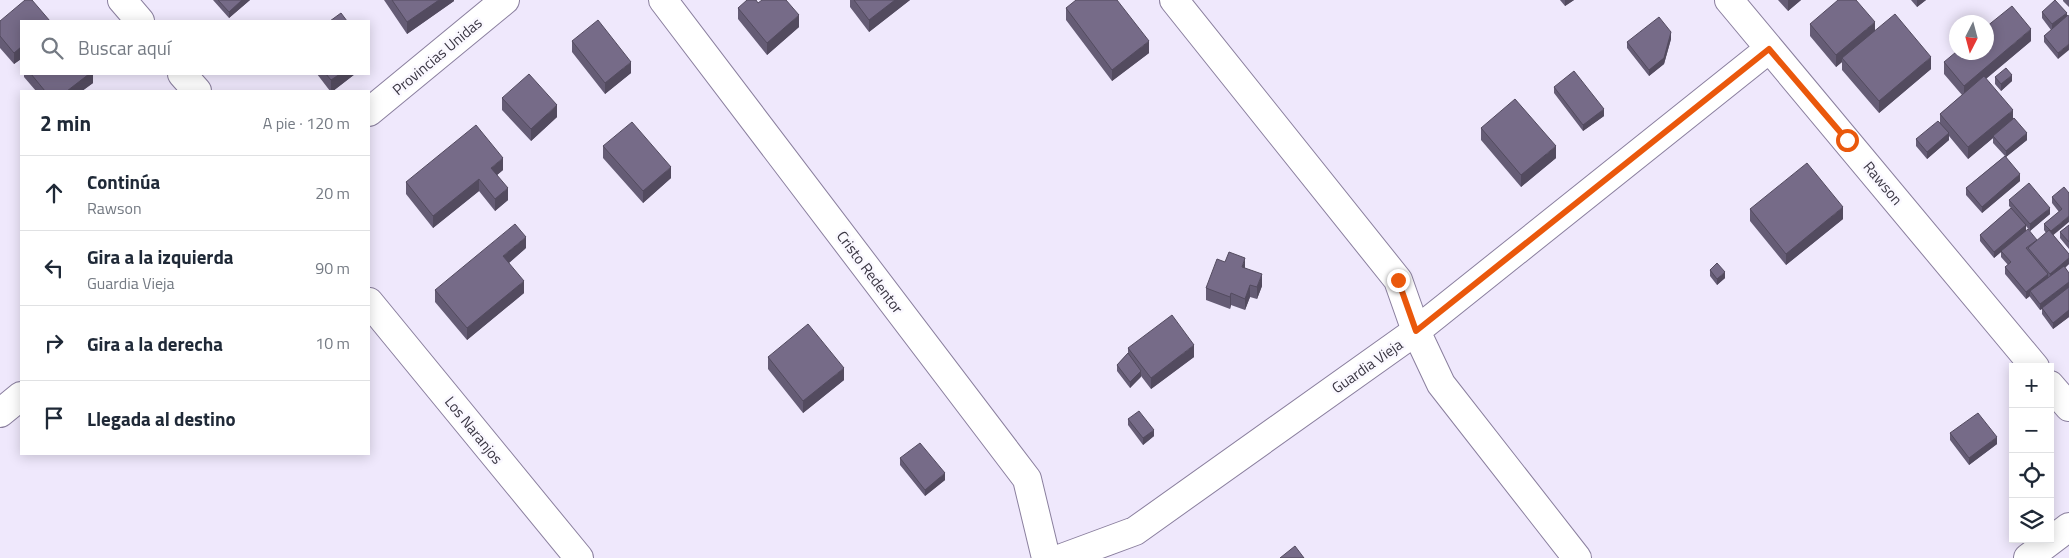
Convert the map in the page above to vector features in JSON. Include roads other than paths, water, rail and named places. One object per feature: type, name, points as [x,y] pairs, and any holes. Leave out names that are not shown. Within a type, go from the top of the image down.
[{"type":"street","points":[[122,0],[139,20]]},
{"type":"street","name":"Provincias Unidas","points":[[370,111],[505,0]]},
{"type":"street","name":"Cristo Redentor","points":[[663,0],[1027,479],[1046,558]]},
{"type":"street","points":[[1174,0],[1398,280],[1416,331],[1441,384],[1577,558]]},
{"type":"street","name":"Rawson","points":[[1729,0],[2033,363]]},
{"type":"street","name":"Guardia Vieja","points":[[1062,558],[1135,531],[1416,331],[1769,49]]},
{"type":"street","points":[[183,75],[196,90]]},
{"type":"street","name":"Los Naranjos","points":[[370,303],[579,558]]},
{"type":"street","points":[[2054,389],[2069,407]]},
{"type":"street","points":[[0,413],[20,397]]},
{"type":"street","points":[[2028,558],[2069,527]]}]
